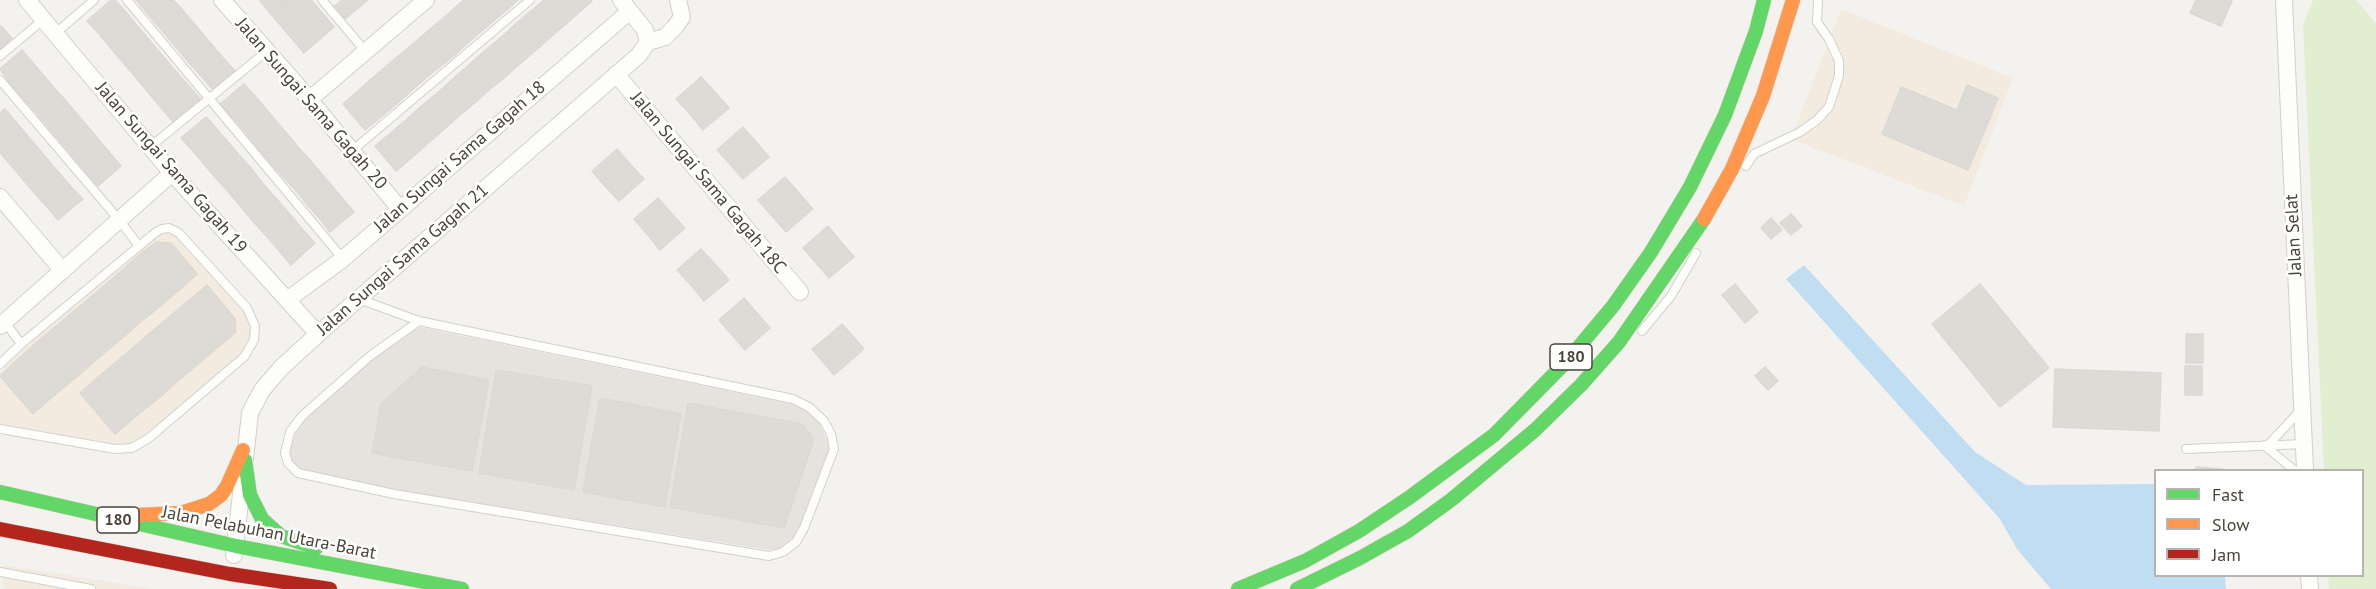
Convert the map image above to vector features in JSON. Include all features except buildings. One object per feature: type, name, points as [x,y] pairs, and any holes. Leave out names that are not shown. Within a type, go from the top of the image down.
[{"type":"main road","name":"180","points":[[1238,589],[1305,561],[1359,531],[1410,497],[1494,435],[1567,361],[1613,306],[1645,261],[1690,187],[1725,115],[1756,31],[1764,0]]},
{"type":"main road","name":"180","points":[[1297,589],[1360,558],[1433,513],[1535,430],[1581,385],[1619,342],[1706,216],[1732,169],[1763,96],[1793,0]]},
{"type":"main road","points":[[104,517],[181,513],[209,504],[221,495],[245,452]]},
{"type":"main road","points":[[245,452],[250,495],[254,507],[262,519],[281,536],[421,581]]},
{"type":"main road","name":"Jalan Pelabuhan Utara-Barat","points":[[0,492],[236,546],[462,589]]},
{"type":"main road","name":"180","points":[[0,529],[230,574],[330,589]]},
{"type":"street","name":"Jalan Sungai Sama Gagah 19","points":[[27,0],[150,147],[318,334]]},
{"type":"street","name":"Jalan Sungai Sama Gagah 20","points":[[222,0],[310,99],[400,208]]},
{"type":"street","points":[[310,99],[425,0]]},
{"type":"street","name":"Jalan Sungai Sama Gagah 21","points":[[230,574],[236,546],[250,413],[262,390],[281,368],[318,334],[639,55],[648,42],[665,37],[682,16],[678,0]]},
{"type":"street","name":"Jalan Selat","points":[[2286,2],[2305,469]]},
{"type":"street","points":[[626,6],[645,30],[648,42]]},
{"type":"street","name":"Jalan Sungai Sama Gagah 18","points":[[287,300],[343,259],[626,6]]},
{"type":"street","name":"Jalan Sungai Sama Gagah 18C","points":[[616,74],[800,292]]},
{"type":"street","points":[[2,324],[120,221],[172,172]]},
{"type":"street","points":[[0,196],[63,271]]},
{"type":"lane","points":[[56,33],[94,0]]},
{"type":"lane","points":[[127,0],[343,259]]},
{"type":"lane","points":[[322,0],[366,52]]},
{"type":"lane","points":[[353,150],[530,0]]},
{"type":"lane","points":[[1710,227],[1754,154],[1800,132],[1817,120],[1829,106],[1839,76],[1839,61],[1829,39],[1817,22],[1818,0]]},
{"type":"lane","points":[[0,56],[44,19]]},
{"type":"lane","points":[[150,147],[267,51]]},
{"type":"lane","points":[[0,80],[139,246]]},
{"type":"lane","points":[[0,364],[139,246],[159,230],[169,228],[179,233],[252,317],[255,326],[254,340],[244,357],[149,438],[132,448],[115,449],[0,429]]},
{"type":"lane","points":[[1635,339],[1671,296],[1699,247]]},
{"type":"lane","points":[[358,299],[419,321],[793,399],[809,407],[824,421],[831,434],[834,449],[804,528],[796,542],[783,552],[769,556],[394,494],[298,473],[288,463],[285,453],[290,432],[302,416],[370,356],[419,321]]},
{"type":"lane","points":[[2,324],[21,344]]},
{"type":"lane","points":[[2266,445],[2302,408]]},
{"type":"lane","points":[[2186,449],[2304,444]]},
{"type":"lane","points":[[2266,445],[2292,469]]},
{"type":"lane","points":[[1433,513],[1497,474],[1515,460]]},
{"type":"lane","points":[[0,572],[91,589]]},
{"type":"shaded area","points":[[1841,9],[2013,78],[1964,206],[1791,139]]},
{"type":"shaded area","points":[[168,232],[175,235],[246,314],[252,330],[247,346],[241,355],[144,438],[135,442],[124,445],[0,424],[0,371],[25,346],[161,234]]},
{"type":"shaded area","points":[[419,327],[791,404],[807,410],[820,424],[831,449],[800,526],[793,537],[780,548],[769,550],[396,490],[300,471],[292,461],[289,452],[304,419],[377,355]]},
{"type":"shaded area","points":[[4,565],[153,589],[5,589],[2,584]]},
{"type":"green space","points":[[2313,0],[2356,0],[2376,23],[2376,589],[2329,589],[2328,577],[2364,577],[2364,469],[2324,469],[2303,26]]},
{"type":"water","points":[[1804,265],[1975,452],[2026,485],[2154,484],[2154,577],[2225,577],[2226,589],[2051,589],[2017,549],[2000,519],[1786,279]]},
{"type":"traffic: fast","points":[[1238,589],[1305,561],[1359,531],[1410,497],[1494,435],[1567,361],[1613,306],[1651,252],[1690,187],[1725,115],[1756,31],[1764,0]]},
{"type":"traffic: fast","points":[[1297,589],[1408,531],[1451,500],[1535,430],[1581,385],[1619,342],[1704,219]]},
{"type":"traffic: fast","points":[[245,460],[250,495],[262,519],[281,536],[316,548]]},
{"type":"traffic: fast","points":[[0,492],[236,546],[462,589]]},
{"type":"traffic: slow","points":[[1704,219],[1732,169],[1763,96],[1793,0]]},
{"type":"traffic: slow","points":[[138,515],[181,513],[209,504],[221,495],[227,486],[243,450]]},
{"type":"traffic: jam","points":[[0,529],[230,574],[330,589]]}]
